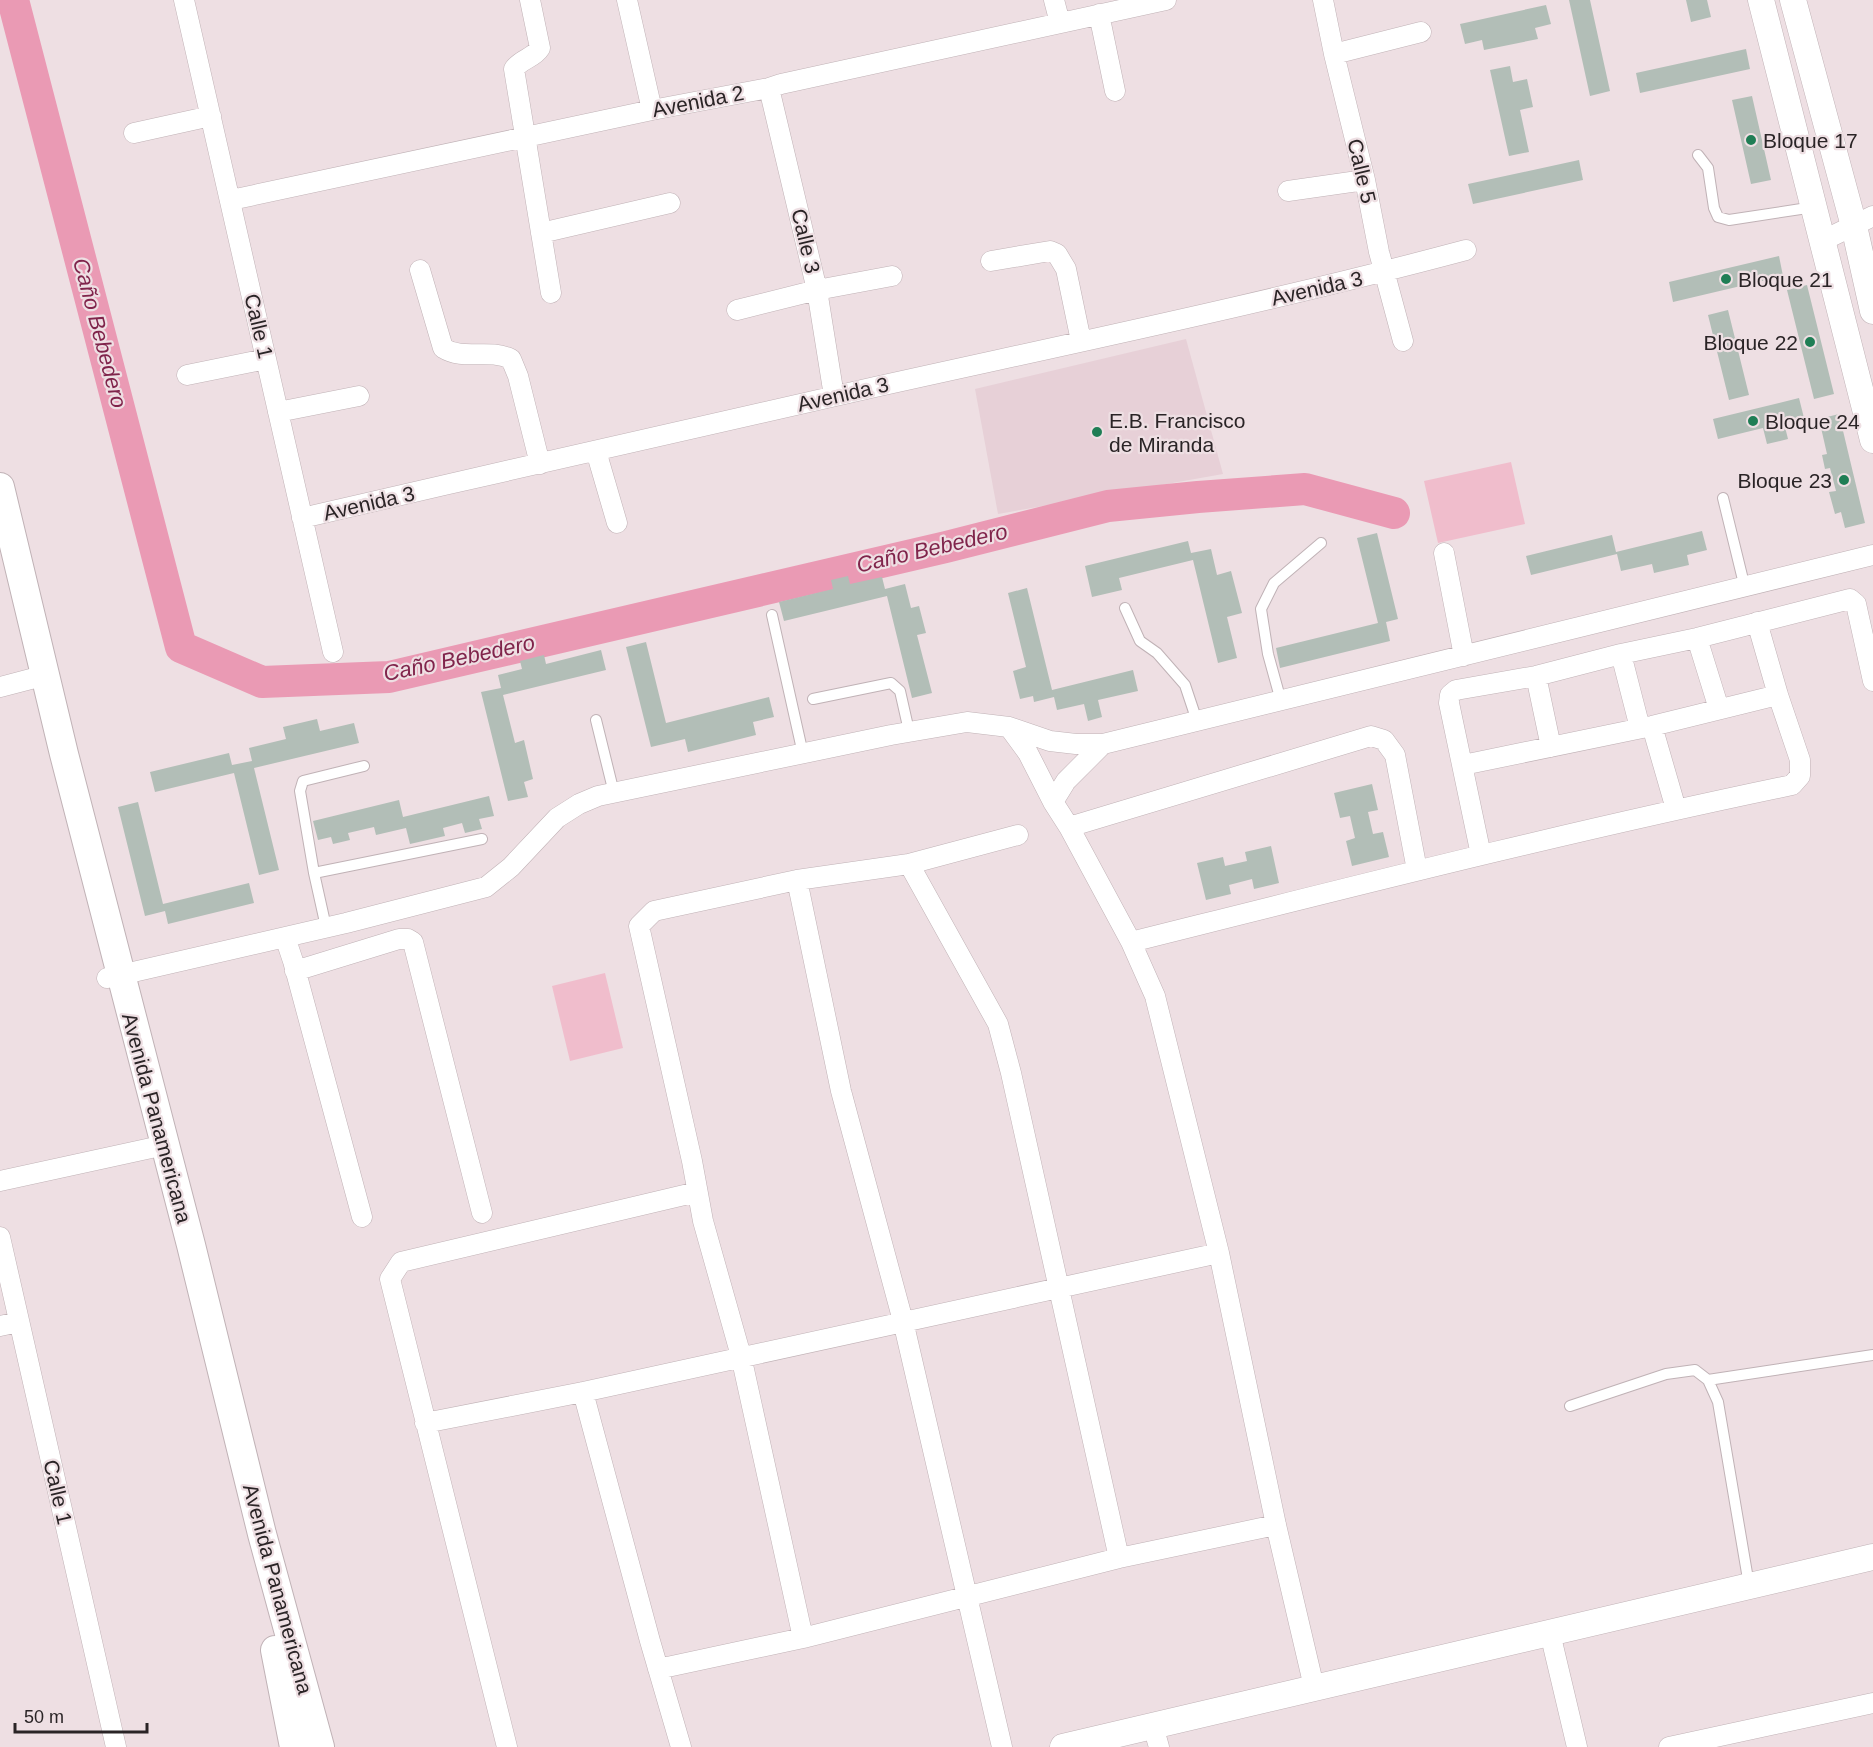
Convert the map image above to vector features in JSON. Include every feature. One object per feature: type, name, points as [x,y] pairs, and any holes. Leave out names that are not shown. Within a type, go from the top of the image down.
[{"type":"main road","name":"Avenida Panamericana","points":[[0,487],[39,677],[156,1147],[278,1661],[294,1747]]},
{"type":"main road","name":"Avenida Panamericana","points":[[0,551],[39,677]]},
{"type":"main road","name":"Avenida Panamericana","points":[[156,1147],[320,1747]]},
{"type":"street","name":"Calle 1","points":[[184,0],[333,652]]},
{"type":"street","points":[[530,0],[540,48],[538,52],[514,69],[551,293]]},
{"type":"street","points":[[627,0],[652,110]]},
{"type":"street","points":[[1054,0],[1060,23]]},
{"type":"street","name":"Avenida 2","points":[[231,200],[525,136],[769,88],[1166,0]]},
{"type":"street","name":"Calle 5","points":[[1323,0],[1365,180],[1379,252],[1403,341]]},
{"type":"street","points":[[1761,0],[1824,240],[1873,440]]},
{"type":"street","points":[[1793,0],[1863,221],[1873,311]]},
{"type":"street","points":[[1099,14],[1115,91]]},
{"type":"street","points":[[1334,54],[1421,32]]},
{"type":"street","name":"Calle 3","points":[[769,88],[818,290],[834,396]]},
{"type":"street","points":[[134,133],[211,116]]},
{"type":"street","points":[[1288,191],[1365,180]]},
{"type":"street","points":[[541,233],[669,203]]},
{"type":"street","points":[[1824,240],[1863,221]]},
{"type":"street","name":"Avenida 3","points":[[302,518],[1385,272],[1466,250]]},
{"type":"street","points":[[991,261],[1050,251],[1057,254],[1066,269],[1081,341]]},
{"type":"street","points":[[420,270],[443,348],[452,354],[500,354],[511,359],[518,376],[540,464]]},
{"type":"street","points":[[737,310],[818,290],[892,276]]},
{"type":"street","points":[[187,375],[266,359]]},
{"type":"street","points":[[278,412],[359,396]]},
{"type":"street","points":[[596,451],[617,523]]},
{"type":"street","points":[[1444,553],[1464,656]]},
{"type":"street","points":[[113,976],[285,937],[486,887],[511,867],[557,818],[579,804],[598,796],[909,731],[967,722],[1008,727],[1050,741],[1103,744],[1873,555]]},
{"type":"street","points":[[1481,855],[1449,703],[1450,695],[1456,690],[1536,676],[1850,599],[1856,604],[1873,681]]},
{"type":"street","points":[[1131,942],[1417,870],[1676,809],[1792,785],[1800,776],[1800,760],[1757,622]]},
{"type":"street","points":[[1697,638],[1719,710]]},
{"type":"street","points":[[1621,654],[1676,809]]},
{"type":"street","points":[[1536,676],[1551,747]]},
{"type":"street","points":[[0,687],[39,677]]},
{"type":"street","points":[[1463,765],[1646,727],[1778,695]]},
{"type":"street","points":[[1008,727],[1028,753],[1053,802],[1069,827],[1131,942],[1155,996],[1219,1253],[1276,1525],[1314,1687]]},
{"type":"street","points":[[1069,827],[1371,736],[1384,740],[1395,755],[1417,870]]},
{"type":"street","points":[[1053,802],[1066,781],[1103,744]]},
{"type":"street","points":[[802,1638],[741,1356],[703,1221],[690,1150],[639,926],[654,911],[797,880],[909,864],[1018,835]]},
{"type":"street","points":[[909,864],[998,1024],[1011,1073],[1119,1558]]},
{"type":"street","points":[[797,880],[841,1091],[903,1320],[1002,1747]]},
{"type":"street","points":[[285,937],[362,1217]]},
{"type":"street","points":[[295,971],[399,939],[408,939],[413,942],[482,1213]]},
{"type":"street","points":[[0,1181],[156,1147]]},
{"type":"street","points":[[507,1747],[390,1279],[401,1262],[697,1192]]},
{"type":"street","name":"Calle 1","points":[[0,1237],[117,1747]]},
{"type":"street","points":[[425,1423],[583,1392],[903,1320],[1219,1253]]},
{"type":"street","points":[[0,1326],[20,1322]]},
{"type":"street","points":[[583,1392],[681,1747]]},
{"type":"street","points":[[658,1669],[802,1638],[1119,1558],[1276,1525]]},
{"type":"street","points":[[1063,1747],[1156,1737],[1314,1687],[1873,1557]]},
{"type":"street","points":[[1550,1633],[1577,1747]]},
{"type":"street","points":[[1669,1747],[1873,1703]]},
{"type":"lane","points":[[1698,155],[1708,168],[1714,208],[1719,217],[1729,220],[1814,207]]},
{"type":"lane","points":[[1723,498],[1745,588]]},
{"type":"lane","points":[[1281,701],[1261,609],[1274,583],[1321,543]]},
{"type":"lane","points":[[1125,608],[1140,641],[1157,653],[1185,685],[1197,721]]},
{"type":"lane","points":[[772,615],[803,754]]},
{"type":"lane","points":[[813,699],[891,683],[900,691],[909,731]]},
{"type":"lane","points":[[596,720],[614,793]]},
{"type":"lane","points":[[326,927],[300,791],[303,781],[364,766]]},
{"type":"lane","points":[[314,873],[482,839]]},
{"type":"lane","points":[[1708,1380],[1873,1355]]},
{"type":"lane","points":[[1570,1406],[1666,1374],[1695,1370],[1708,1380],[1718,1402],[1749,1586]]},
{"type":"shaded area","name":"E.B. Francisco de Miranda","points":[[1186,339],[1223,474],[998,514],[975,389]]},
{"type":"shaded area","points":[[1511,462],[1525,524],[1438,543],[1424,481]]},
{"type":"shaded area","points":[[605,973],[623,1048],[570,1061],[552,986]]},
{"type":"building","points":[[1569,0],[1590,0],[1610,91],[1590,96]]},
{"type":"building","points":[[1686,0],[1707,0],[1711,17],[1691,22]]},
{"type":"building","points":[[1546,5],[1551,24],[1535,28],[1538,39],[1484,50],[1482,40],[1465,44],[1460,24]]},
{"type":"building","points":[[1746,49],[1750,69],[1640,93],[1636,73]]},
{"type":"building","points":[[1510,66],[1513,82],[1527,79],[1533,107],[1520,110],[1529,152],[1509,156],[1490,70]]},
{"type":"building","name":"Bloque 17","points":[[1752,96],[1771,180],[1751,184],[1732,100]]},
{"type":"building","points":[[1579,160],[1583,180],[1473,204],[1468,184]]},
{"type":"building","name":"Bloque 21","points":[[1779,256],[1783,276],[1673,302],[1669,282]]},
{"type":"building","name":"Bloque 22","points":[[1807,285],[1834,394],[1814,399],[1787,290]]},
{"type":"building","points":[[1728,310],[1749,395],[1729,400],[1708,315]]},
{"type":"building","name":"Bloque 24","points":[[1799,398],[1804,418],[1784,423],[1788,439],[1767,444],[1763,428],[1718,439],[1713,419]]},
{"type":"building","name":"Bloque 23","points":[[1839,414],[1865,523],[1845,528],[1841,512],[1835,514],[1829,492],[1836,491],[1830,468],[1825,469],[1822,455],[1827,454],[1819,419]]},
{"type":"building","points":[[1702,531],[1707,550],[1687,555],[1689,565],[1654,573],[1652,564],[1621,571],[1617,554],[1531,575],[1526,556],[1612,535],[1616,552]]},
{"type":"building","points":[[1377,533],[1398,619],[1386,622],[1390,641],[1280,668],[1276,648],[1378,623],[1357,538]]},
{"type":"building","points":[[1188,541],[1191,553],[1211,549],[1217,575],[1231,571],[1242,613],[1227,617],[1237,658],[1218,663],[1193,560],[1119,578],[1122,590],[1092,597],[1085,566]]},
{"type":"building","points":[[848,576],[850,584],[882,577],[885,589],[905,584],[911,608],[919,606],[926,633],[917,635],[932,693],[912,698],[887,596],[784,621],[779,602],[833,589],[831,580]]},
{"type":"building","points":[[1027,588],[1052,690],[1133,670],[1138,691],[1098,700],[1102,717],[1088,721],[1084,704],[1057,710],[1054,697],[1034,702],[1033,696],[1020,699],[1013,671],[1026,667],[1008,593]]},
{"type":"building","points":[[646,642],[666,723],[769,697],[774,717],[753,722],[756,735],[688,752],[685,739],[651,747],[626,647]]},
{"type":"building","points":[[601,650],[606,670],[503,695],[515,743],[524,740],[533,779],[524,782],[528,797],[508,801],[481,692],[501,688],[498,675],[522,669],[520,661],[544,655],[546,664]]},
{"type":"building","points":[[317,719],[320,731],[354,723],[359,743],[254,768],[279,870],[259,875],[234,773],[155,792],[150,772],[229,753],[232,765],[252,761],[249,748],[286,739],[283,727]]},
{"type":"building","points":[[1372,784],[1378,810],[1368,812],[1373,834],[1383,832],[1389,857],[1352,866],[1346,841],[1355,838],[1350,816],[1340,818],[1334,793]]},
{"type":"building","points":[[489,796],[494,816],[479,819],[482,829],[465,833],[462,823],[443,828],[445,836],[410,844],[406,828],[376,835],[374,827],[348,833],[350,840],[333,844],[331,837],[318,840],[313,821],[399,800],[403,817]]},
{"type":"building","points":[[138,802],[163,904],[249,883],[254,903],[168,924],[165,911],[145,916],[118,807]]},
{"type":"building","points":[[1271,846],[1279,883],[1254,889],[1252,879],[1229,885],[1231,894],[1206,900],[1197,863],[1223,857],[1225,866],[1247,861],[1245,852]]},
{"type":"waterway","name":"Caño Bebedero","points":[[13,0],[181,647],[262,682],[389,677],[946,547],[1108,506],[1305,489],[1394,513]]},
{"type":"place","name":"Bloque 17","points":[[1751,140]]},
{"type":"place","name":"Bloque 21","points":[[1726,279]]},
{"type":"place","name":"Bloque 22","points":[[1810,342]]},
{"type":"place","name":"Bloque 24","points":[[1753,421]]},
{"type":"place","name":"E.B. Francisco de Miranda","points":[[1097,432]]},
{"type":"place","name":"Bloque 23","points":[[1844,480]]}]
